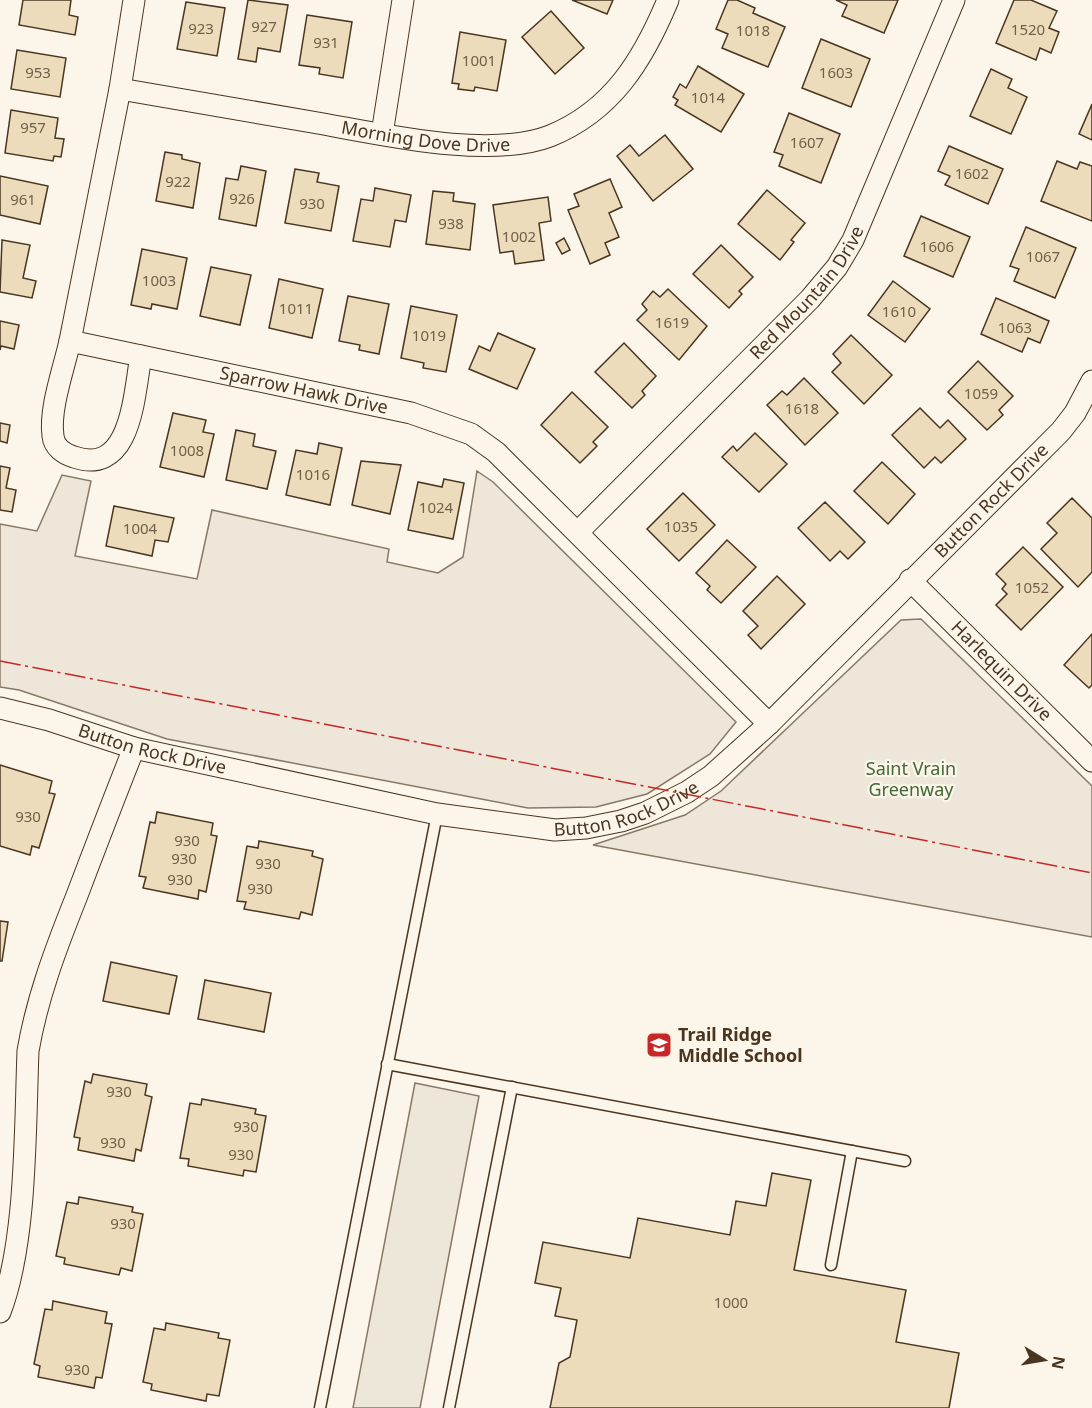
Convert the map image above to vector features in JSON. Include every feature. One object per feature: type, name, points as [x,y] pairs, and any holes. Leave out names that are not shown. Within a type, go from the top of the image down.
[{"type":"street","points":[[134,0],[120,89],[53,417],[53,438],[61,451],[77,458],[99,459],[116,449],[128,424],[141,357]]},
{"type":"street","points":[[382,134],[403,0]]},
{"type":"street","name":"Morning Dove Drive","points":[[120,89],[382,134],[484,145],[523,143],[560,131],[587,116],[615,93],[644,53],[668,0]]},
{"type":"street","name":"Red Mountain Drive","points":[[578,532],[810,299],[837,267],[853,240],[954,0]]},
{"type":"street","name":"Sparrow Hawk Drive","points":[[70,341],[411,413],[471,434],[496,452],[769,723]]},
{"type":"street","name":"Button Rock Drive","points":[[0,708],[49,720],[134,748],[437,814],[555,830],[586,828],[621,821],[645,813],[687,792],[711,776],[769,723],[1061,431],[1075,413],[1092,381]]},
{"type":"street","name":"Harlequin Drive","points":[[910,580],[1092,761]]},
{"type":"street","points":[[0,1312],[12,1267],[16,1234],[28,1051],[34,1018],[65,927],[134,748]]},
{"type":"lane","points":[[320,1408],[437,814]]},
{"type":"lane","points":[[387,1064],[905,1161]]},
{"type":"lane","points":[[448,1408],[512,1088]]},
{"type":"lane","points":[[831,1265],[852,1151]]},
{"type":"green space","points":[[477,471],[493,482],[736,722],[710,754],[647,794],[596,807],[528,808],[167,739],[19,690],[0,687],[0,524],[37,531],[62,475],[91,481],[75,556],[197,579],[212,510],[389,549],[387,562],[438,573],[463,557]]},
{"type":"green space","name":"Saint Vrain Greenway","points":[[921,619],[1092,786],[1092,937],[593,845],[685,815],[721,791],[901,620]]},
{"type":"shaded area","points":[[415,1083],[479,1096],[420,1408],[353,1408]]},
{"type":"building","points":[[23,0],[71,0],[69,15],[78,17],[75,35],[19,25]]},
{"type":"building","points":[[248,0],[288,5],[280,52],[258,48],[256,62],[238,59]]},
{"type":"building","points":[[572,0],[613,0],[607,14]]},
{"type":"building","points":[[728,0],[737,0],[755,8],[753,13],[785,27],[768,67],[722,48],[728,34],[716,29]]},
{"type":"building","points":[[836,0],[898,0],[884,33],[842,16],[847,5]]},
{"type":"building","points":[[1014,0],[1031,0],[1057,11],[1049,28],[1059,32],[1051,53],[1040,48],[1036,60],[996,43]]},
{"type":"building","points":[[186,2],[225,8],[217,56],[177,49]]},
{"type":"building","points":[[551,11],[584,48],[555,74],[522,37]]},
{"type":"building","points":[[307,15],[352,22],[343,78],[319,74],[320,68],[299,65]]},
{"type":"building","points":[[460,32],[506,40],[497,91],[475,87],[474,91],[458,89],[459,84],[452,83]]},
{"type":"building","points":[[821,39],[870,59],[851,107],[802,88]]},
{"type":"building","points":[[17,50],[66,58],[60,97],[11,89]]},
{"type":"building","points":[[698,66],[744,94],[721,132],[675,105],[678,100],[673,97],[680,84],[686,88]]},
{"type":"building","points":[[991,69],[1012,79],[1008,88],[1027,97],[1011,134],[970,116]]},
{"type":"building","points":[[1092,104],[1092,140],[1079,134]]},
{"type":"building","points":[[11,110],[58,118],[55,138],[64,139],[61,157],[54,156],[53,161],[5,153]]},
{"type":"building","points":[[789,113],[840,134],[821,183],[779,166],[783,155],[774,152]]},
{"type":"building","points":[[665,135],[693,169],[653,201],[617,156],[630,145],[639,156]]},
{"type":"building","points":[[949,146],[1003,169],[988,204],[945,185],[950,176],[938,171]]},
{"type":"building","points":[[165,152],[182,155],[182,159],[200,163],[193,208],[156,201]]},
{"type":"building","points":[[1057,161],[1077,169],[1080,162],[1092,166],[1092,221],[1041,201]]},
{"type":"building","points":[[241,166],[266,171],[256,226],[219,219],[226,178],[238,180]]},
{"type":"building","points":[[295,169],[319,173],[317,182],[339,186],[331,231],[285,223]]},
{"type":"building","points":[[0,176],[48,186],[40,224],[0,215]]},
{"type":"building","points":[[610,179],[622,207],[609,213],[619,237],[605,243],[610,255],[590,264],[568,210],[579,206],[574,194]]},
{"type":"building","points":[[375,188],[411,195],[406,222],[395,220],[390,247],[353,241],[361,199],[373,201]]},
{"type":"building","points":[[767,190],[805,223],[791,240],[794,242],[780,260],[738,224]]},
{"type":"building","points":[[433,191],[454,193],[453,201],[475,204],[470,250],[426,244]]},
{"type":"building","points":[[548,197],[551,221],[539,223],[544,260],[515,264],[513,251],[500,253],[493,205]]},
{"type":"building","points":[[921,216],[970,237],[953,277],[904,256]]},
{"type":"building","points":[[1026,227],[1076,248],[1055,298],[1014,281],[1019,269],[1010,266]]},
{"type":"building","points":[[564,238],[570,250],[562,254],[556,243]]},
{"type":"building","points":[[2,240],[30,245],[23,278],[36,281],[32,298],[0,292]]},
{"type":"building","points":[[721,245],[753,277],[739,291],[742,294],[729,308],[693,274]]},
{"type":"building","points":[[142,249],[187,258],[177,309],[152,304],[151,309],[131,305]]},
{"type":"building","points":[[211,267],[251,275],[240,325],[200,316]]},
{"type":"building","points":[[279,279],[323,289],[312,338],[269,328]]},
{"type":"building","points":[[893,281],[930,309],[905,342],[868,315]]},
{"type":"building","points":[[668,289],[707,326],[679,360],[637,320],[647,310],[642,304],[653,291],[660,297]]},
{"type":"building","points":[[348,296],[389,304],[379,354],[359,350],[360,345],[339,341]]},
{"type":"building","points":[[996,298],[1049,321],[1040,343],[1028,338],[1022,352],[981,334]]},
{"type":"building","points":[[411,306],[457,315],[446,372],[423,368],[424,363],[401,358]]},
{"type":"building","points":[[0,321],[19,325],[14,349],[1,346],[0,350]]},
{"type":"building","points":[[498,333],[535,349],[517,389],[469,369],[479,346],[490,351]]},
{"type":"building","points":[[851,335],[892,375],[864,404],[832,372],[841,363],[833,354]]},
{"type":"building","points":[[624,343],[656,376],[642,391],[645,395],[632,408],[595,372]]},
{"type":"building","points":[[978,361],[1013,396],[999,410],[1003,415],[987,430],[948,392]]},
{"type":"building","points":[[804,378],[838,413],[805,445],[767,405],[782,391],[787,395]]},
{"type":"building","points":[[572,392],[608,427],[593,442],[597,446],[580,463],[541,425]]},
{"type":"building","points":[[920,408],[940,428],[948,420],[966,439],[941,463],[935,457],[924,468],[892,435]]},
{"type":"building","points":[[173,413],[206,420],[203,432],[214,434],[204,477],[160,467]]},
{"type":"building","points":[[0,423],[10,425],[7,443],[0,441]]},
{"type":"building","points":[[236,430],[255,434],[253,446],[276,451],[267,489],[226,480]]},
{"type":"building","points":[[755,433],[787,464],[759,492],[722,457],[733,446],[737,451]]},
{"type":"building","points":[[319,443],[342,448],[330,505],[286,495],[296,450],[317,454]]},
{"type":"building","points":[[361,461],[401,465],[390,514],[352,505]]},
{"type":"building","points":[[882,462],[915,494],[888,524],[854,491]]},
{"type":"building","points":[[0,466],[10,468],[6,488],[16,490],[12,512],[0,510]]},
{"type":"building","points":[[444,479],[464,483],[453,539],[408,530],[418,482],[442,487]]},
{"type":"building","points":[[683,493],[715,525],[679,561],[647,529]]},
{"type":"building","points":[[1072,498],[1092,518],[1092,572],[1078,587],[1041,549],[1057,533],[1047,523]]},
{"type":"building","points":[[825,502],[865,542],[848,559],[840,551],[830,561],[798,528]]},
{"type":"building","points":[[114,506],[174,518],[168,542],[155,540],[152,556],[106,546]]},
{"type":"building","points":[[727,540],[756,567],[721,603],[707,590],[710,586],[696,573]]},
{"type":"building","points":[[1023,547],[1063,587],[1021,630],[996,605],[1007,594],[1002,589],[1006,584],[996,574]]},
{"type":"building","points":[[777,576],[805,604],[761,649],[748,635],[758,626],[743,611]]},
{"type":"building","points":[[1092,634],[1092,685],[1089,688],[1064,665]]},
{"type":"building","points":[[0,765],[52,781],[49,793],[55,794],[39,848],[32,846],[30,855],[0,846]]},
{"type":"building","points":[[157,812],[213,823],[211,835],[217,836],[206,892],[199,890],[198,899],[143,888],[146,877],[139,876],[150,822],[155,823]]},
{"type":"building","points":[[259,841],[313,851],[312,856],[323,859],[312,915],[301,912],[299,919],[244,909],[246,902],[237,901],[247,846],[258,848]]},
{"type":"building","points":[[0,921],[8,922],[2,961],[0,961]]},
{"type":"building","points":[[111,962],[177,976],[169,1014],[103,1001]]},
{"type":"building","points":[[205,980],[271,993],[264,1032],[198,1019]]},
{"type":"building","points":[[93,1074],[147,1084],[145,1095],[152,1097],[141,1151],[136,1149],[134,1161],[78,1150],[80,1138],[74,1137],[85,1081],[91,1083]]},
{"type":"building","points":[[202,1099],[256,1109],[255,1114],[266,1116],[256,1172],[244,1170],[243,1176],[188,1166],[189,1159],[180,1158],[190,1103],[201,1105]]},
{"type":"building","points":[[772,1173],[811,1180],[794,1270],[906,1290],[896,1342],[959,1353],[949,1408],[550,1408],[559,1363],[570,1357],[577,1320],[555,1316],[561,1288],[535,1283],[543,1242],[630,1258],[638,1218],[730,1235],[736,1201],[766,1206]]},
{"type":"building","points":[[79,1197],[133,1207],[132,1212],[143,1214],[132,1271],[121,1268],[119,1275],[64,1264],[65,1258],[56,1256],[67,1202],[78,1204]]},
{"type":"building","points":[[53,1301],[107,1312],[105,1323],[112,1324],[102,1378],[96,1377],[94,1388],[38,1377],[40,1366],[34,1364],[45,1309],[52,1310]]},
{"type":"building","points":[[166,1323],[219,1333],[218,1338],[230,1340],[219,1396],[207,1394],[206,1401],[151,1390],[152,1384],[143,1382],[154,1328],[165,1330]]},
{"type":"power","points":[[0,661],[1092,873]]},
{"type":"place","name":"Trail Ridge Middle School","points":[[659,1045]]}]
